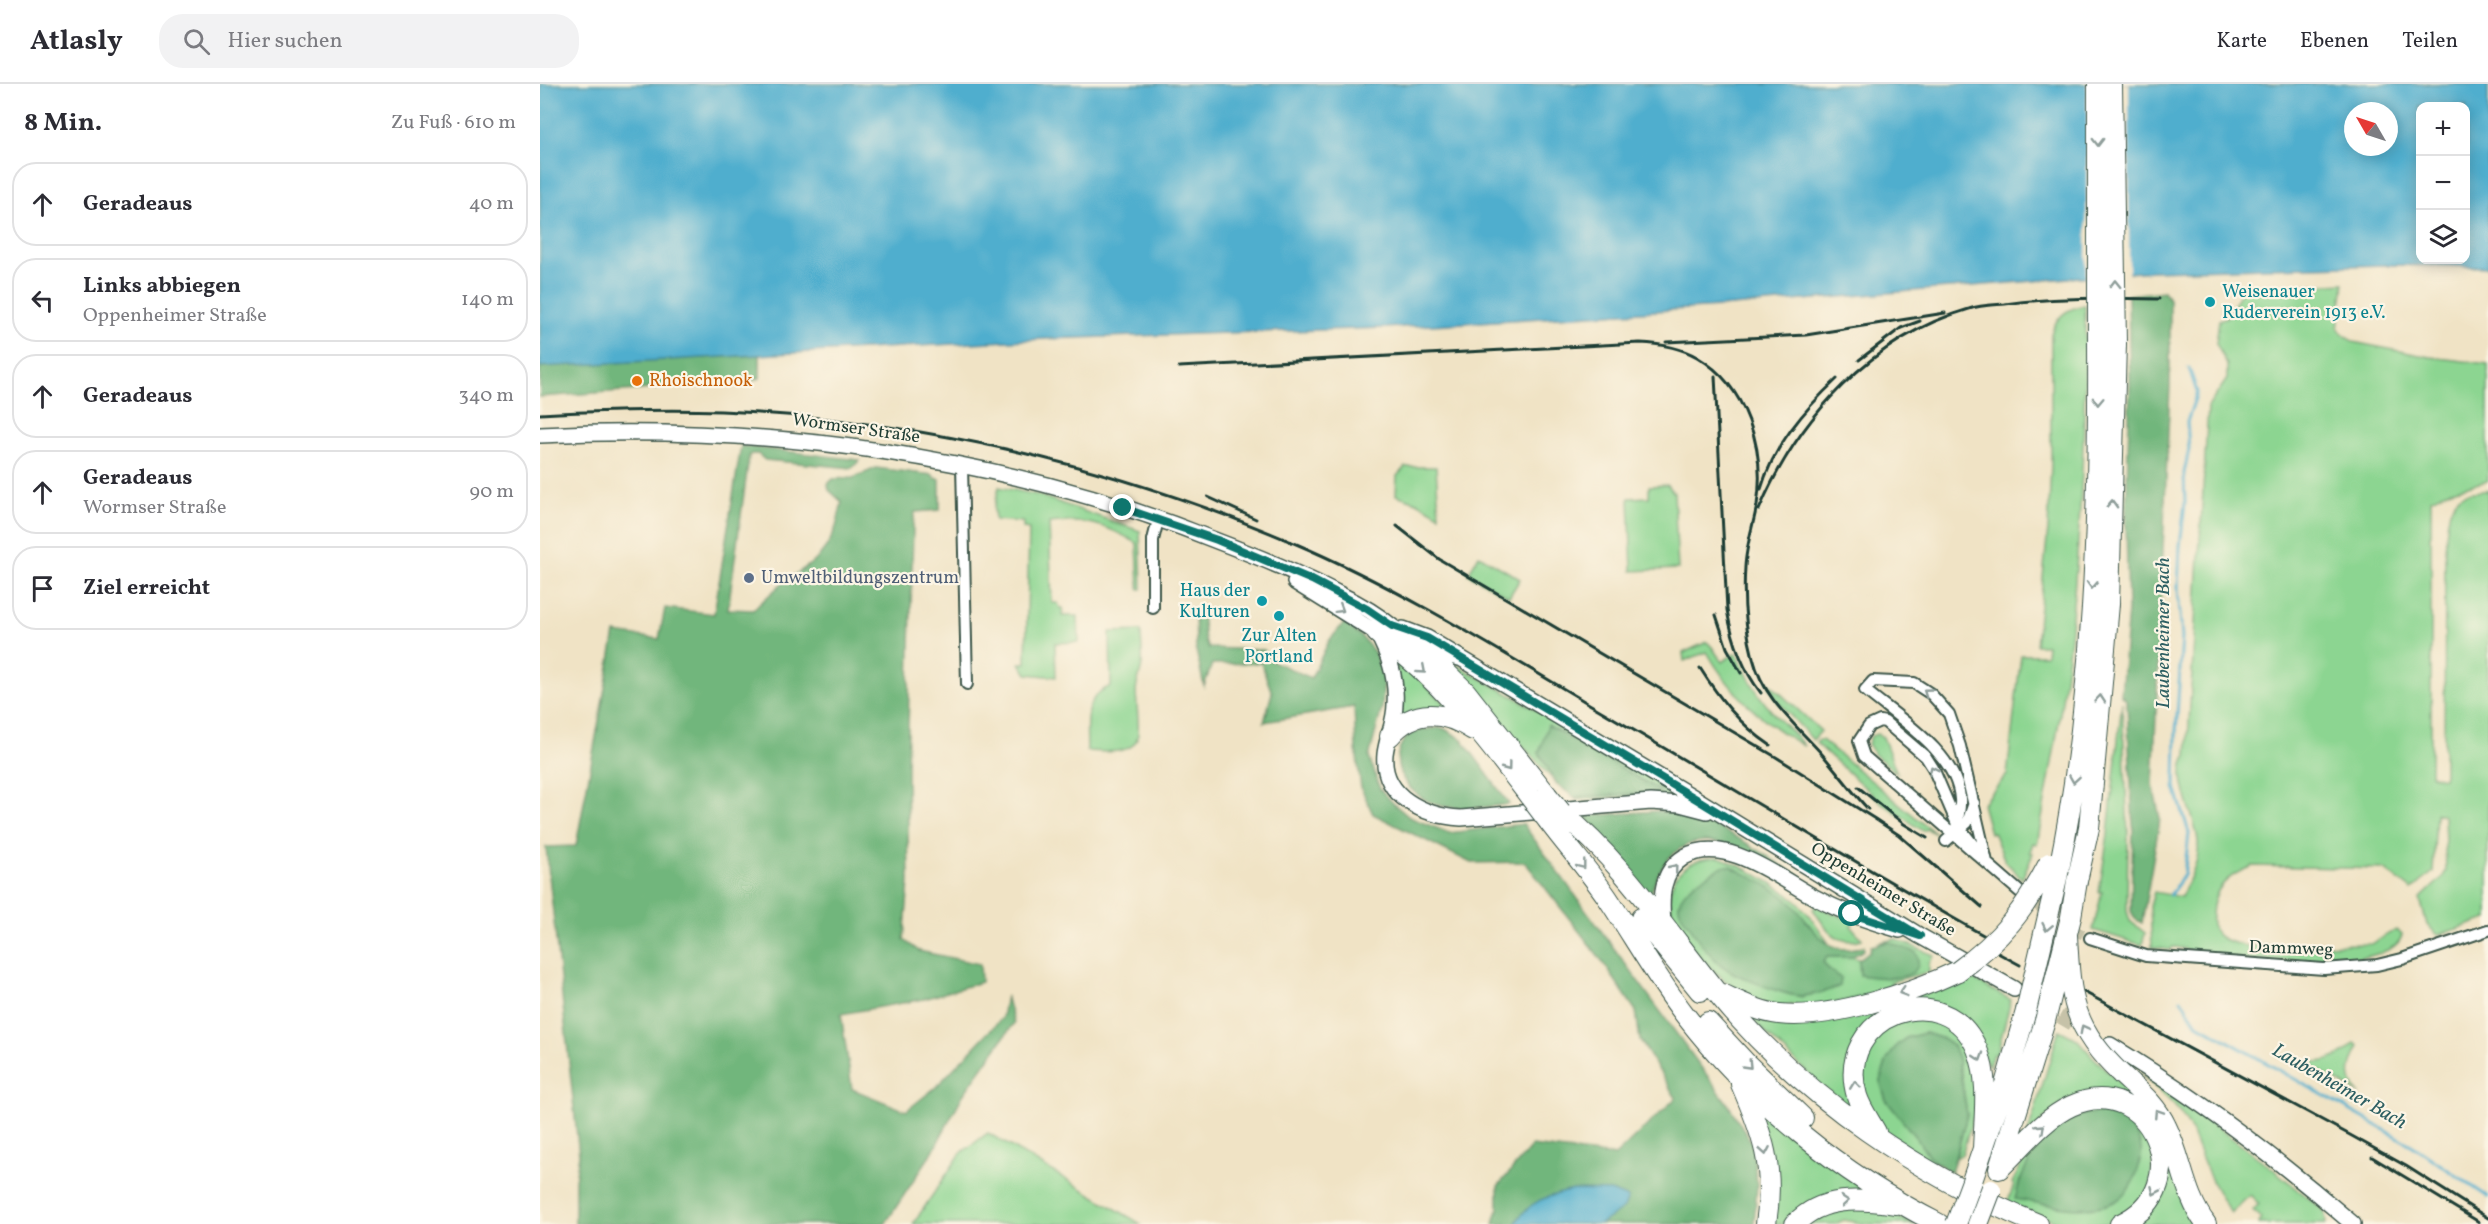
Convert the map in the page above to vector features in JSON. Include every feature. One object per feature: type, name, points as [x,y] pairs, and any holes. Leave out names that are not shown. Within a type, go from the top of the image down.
[{"type":"highway","points":[[1956,1224],[1983,1150],[2026,1011],[2054,866],[2066,831],[2083,716],[2107,343],[2098,84]]},
{"type":"highway","points":[[1978,1224],[1999,1169],[2045,1021],[2067,935],[2089,828],[2109,604],[2107,343],[2112,84]]},
{"type":"highway","points":[[1384,630],[1440,686],[1485,738],[1561,818],[1678,965],[1730,1025],[1785,1080],[1848,1131],[1909,1173],[2008,1224]]},
{"type":"highway","points":[[1423,650],[1474,701],[1539,796]]},
{"type":"highway","points":[[1390,736],[1408,720],[1432,714],[1452,718],[1485,738]]},
{"type":"highway","points":[[1561,818],[1666,990],[1738,1076],[1826,1153],[1903,1205],[1939,1224]]},
{"type":"highway","points":[[1561,818],[1601,849],[1717,991],[1763,1043],[1794,1072],[1838,1109],[1947,1181],[2038,1224]]},
{"type":"highway","points":[[1717,991],[1765,1011],[1779,1014],[1814,1014],[1877,1000],[1938,980],[1958,970],[2008,928],[2054,866]]},
{"type":"highway","points":[[1614,908],[1716,1032],[1796,1111],[1838,1146],[1890,1182],[1968,1224]]},
{"type":"highway","points":[[2067,935],[2071,992],[2079,1020],[2091,1041],[2151,1102],[2165,1124],[2192,1202],[2206,1224]]},
{"type":"highway","points":[[1879,1137],[1857,1095],[1854,1077],[1857,1054],[1867,1034],[1881,1020],[1902,1011],[1923,1010],[1943,1015],[1958,1024],[1969,1036],[1978,1052],[1984,1075],[1983,1150]]},
{"type":"highway","points":[[1738,1076],[1762,1132],[1769,1199],[1766,1224]]},
{"type":"highway","points":[[1999,1169],[2049,1120],[2070,1106],[2097,1099],[2124,1105],[2142,1118],[2154,1134],[2160,1147],[2162,1168],[2155,1194],[2146,1207],[2136,1217],[2120,1224]]},
{"type":"highway","points":[[1795,1224],[1814,1208],[1839,1201],[1870,1200],[1903,1205]]},
{"type":"main road","name":"Wormser Straße","points":[[540,435],[686,432],[804,440],[876,449],[962,465],[1058,489],[1217,540],[1254,557],[1384,630]]},
{"type":"main road","points":[[1384,630],[1423,650],[1458,658]]},
{"type":"main road","points":[[1384,630],[1418,634],[1734,823]]},
{"type":"main road","points":[[1384,630],[1394,679],[1396,702],[1385,758],[1389,780],[1404,799],[1432,814],[1461,818],[1652,802],[1698,808],[1734,823]]},
{"type":"main road","name":"Oppenheimer Straße","points":[[1734,823],[1920,936],[2014,989]]},
{"type":"main road","points":[[1663,923],[1661,893],[1670,870],[1689,854],[1712,849],[1744,859],[1820,900],[1852,914],[1920,936]]},
{"type":"main road","points":[[2110,1045],[2160,1075],[2262,1149],[2353,1224]]},
{"type":"street","points":[[962,465],[967,684]]},
{"type":"street","points":[[1153,608],[1153,540],[1158,520]]},
{"type":"street","points":[[1955,832],[1960,805],[1959,787],[1947,761],[1865,690],[1873,681],[1914,683],[1931,694],[1945,708],[1956,730],[1987,862]]},
{"type":"street","points":[[1987,862],[1964,845],[1955,832],[1933,768],[1926,757],[1885,722],[1874,723],[1865,730],[1859,741],[1864,756],[1955,832],[2020,892]]},
{"type":"street","points":[[1955,832],[1970,816],[1974,803]]},
{"type":"street","name":"Dammweg","points":[[2090,938],[2146,956],[2324,969],[2377,965],[2488,930]]},
{"type":"green space","points":[[2344,283],[2338,329],[2353,342],[2430,357],[2488,364],[2488,481],[2451,490],[2431,499],[2431,775],[2444,778],[2445,550],[2448,519],[2453,504],[2458,498],[2467,493],[2488,490],[2488,919],[2438,935],[2427,925],[2420,899],[2442,878],[2446,871],[2444,816],[2436,813],[2433,872],[2412,890],[2384,869],[2253,866],[2229,878],[2215,897],[2212,922],[2216,933],[2225,940],[2245,946],[2372,944],[2397,930],[2402,935],[2392,947],[2373,955],[2346,960],[2282,961],[2209,957],[2177,947],[2170,950],[2152,947],[2150,906],[2154,892],[2181,897],[2194,869],[2198,852],[2196,829],[2182,777],[2187,756],[2208,407],[2227,379],[2227,365],[2216,343],[2219,320],[2227,317],[2243,289]]},
{"type":"green space","points":[[2164,291],[2170,301],[2170,385],[2153,785],[2160,819],[2142,923],[2135,919],[2131,911],[2133,827],[2127,703],[2121,696],[2128,610],[2126,520],[2130,384],[2128,295]]},
{"type":"green space","points":[[2085,305],[2083,455],[2067,665],[2037,844],[2033,843],[2030,852],[2033,853],[2022,879],[2005,861],[1993,832],[1990,833],[1982,804],[2007,775],[2021,655],[2046,655],[2047,645],[2036,645],[2048,529],[2051,465],[2051,334],[2056,322],[2064,314]]},
{"type":"green space","points":[[760,355],[760,378],[748,382],[540,397],[540,365]]},
{"type":"green space","points":[[741,446],[860,460],[852,468],[765,460],[758,454],[751,454],[728,609],[753,610],[780,585],[816,560],[829,543],[836,527],[842,502],[829,490],[828,484],[833,479],[853,478],[876,468],[933,475],[934,478],[940,479],[940,510],[915,512],[913,526],[907,772],[909,882],[904,940],[919,951],[980,964],[981,982],[924,999],[841,1014],[852,1089],[906,1111],[936,1087],[1002,1018],[1006,996],[1014,1023],[963,1095],[933,1151],[885,1224],[575,1224],[575,1180],[579,1155],[546,847],[576,846],[615,633],[659,639],[665,608],[714,614]]},
{"type":"green space","points":[[1405,467],[1436,467],[1439,515],[1417,502],[1396,495],[1397,476]]},
{"type":"green space","points":[[1668,485],[1674,493],[1678,569],[1632,571],[1629,498],[1649,497],[1649,486]]},
{"type":"green space","points":[[999,487],[1038,495],[1140,531],[1142,589],[1139,589],[1137,543],[1115,531],[1094,524],[1049,523],[1052,603],[1058,603],[1060,608],[1063,608],[1062,616],[1078,616],[1079,642],[1055,643],[1056,677],[1027,674],[1020,663],[1026,663],[1029,529],[1023,528],[1023,522],[995,520],[994,508]]},
{"type":"green space","points":[[1479,555],[1520,579],[1509,597],[1468,574]]},
{"type":"green space","points":[[1195,611],[1202,614],[1205,641],[1209,648],[1264,650],[1272,661],[1311,678],[1329,641],[1344,623],[1361,636],[1375,653],[1384,679],[1382,708],[1369,757],[1380,789],[1409,817],[1449,833],[1523,824],[1728,1104],[1752,1143],[1757,1186],[1754,1224],[1600,1224],[1604,1220],[1520,1216],[1515,1224],[1494,1224],[1498,1208],[1498,1186],[1532,1146],[1615,1156],[1676,1098],[1640,1040],[1636,1011],[1600,958],[1525,862],[1471,863],[1373,814],[1361,788],[1354,707],[1264,722],[1272,693],[1261,663],[1212,664],[1204,686],[1196,650]]},
{"type":"green space","points":[[1141,631],[1142,660],[1136,688],[1138,734],[1135,742],[1130,747],[1121,750],[1087,751],[1087,722],[1090,705],[1101,691],[1111,686],[1110,632]]},
{"type":"green space","points":[[1707,642],[1722,662],[1736,653],[1763,701],[1804,746],[1761,717],[1749,706],[1726,681],[1707,652],[1684,661],[1683,653]]},
{"type":"green space","points":[[1396,657],[1451,709],[1399,718]]},
{"type":"green space","points":[[1444,658],[1676,792],[1673,797],[1648,795],[1576,800],[1574,797],[1661,792],[1539,753],[1557,784]]},
{"type":"green space","points":[[1766,680],[1821,731],[1813,740],[1778,702]]},
{"type":"green space","points":[[2122,702],[2128,835],[2127,911],[2130,921],[2145,933],[2142,945],[2093,930],[2102,892],[2099,892],[2108,834]]},
{"type":"green space","points":[[1548,725],[1662,792],[1574,797],[1557,784],[1539,753]]},
{"type":"green space","points":[[1443,728],[1462,739],[1509,804],[1453,808],[1426,800],[1409,787],[1399,770],[1399,750],[1404,740],[1416,731]]},
{"type":"green space","points":[[1877,734],[1883,737],[1897,773],[1875,755],[1868,744],[1871,736]]},
{"type":"green space","points":[[1822,740],[1936,834],[1927,829],[1923,831],[1882,803],[1816,743]]},
{"type":"green space","points":[[1658,811],[1679,814],[1719,828],[1810,884],[1741,849],[1719,843],[1698,842],[1679,849],[1663,866],[1650,895],[1647,895],[1585,816]]},
{"type":"green space","points":[[1719,857],[1756,874],[1790,896],[1807,912],[1829,944],[1815,934],[1787,899],[1730,866],[1680,911],[1696,936],[1720,964],[1735,974],[1802,997],[1841,978],[1829,970],[1823,962],[1827,957],[1859,959],[1860,975],[1895,978],[1888,942],[1877,943],[1895,939],[1934,955],[1929,964],[1929,972],[1890,982],[1896,987],[1825,1005],[1775,1006],[1753,999],[1714,971],[1696,952],[1681,932],[1672,911],[1670,891],[1678,874],[1697,861]]},
{"type":"green space","points":[[1723,866],[1730,866],[1781,894],[1827,943],[1837,948],[1849,949],[1864,946],[1864,950],[1852,957],[1827,957],[1823,962],[1829,970],[1841,978],[1840,986],[1810,995],[1793,995],[1735,974],[1712,956],[1683,917],[1679,904],[1690,887]]},
{"type":"green space","points":[[1816,906],[1854,922],[1851,926],[1862,939],[1845,940],[1833,934],[1813,909]]},
{"type":"green space","points":[[1888,942],[1916,952],[1918,963],[1916,970],[1909,975],[1889,978],[1860,975],[1859,959],[1870,951],[1871,946]]},
{"type":"green space","points":[[1965,975],[2011,1000],[1997,1054],[1993,1054],[1989,1066],[1954,1014],[1870,1023],[1857,1111],[1822,1087],[1745,1013],[1763,1019]]},
{"type":"green space","points":[[1928,1015],[1944,1021],[1969,1046],[1978,1089],[1974,1115],[1962,1154],[1956,1158],[1967,1115],[1961,1072],[1952,1046],[1944,1039],[1925,1033],[1906,1038],[1897,1045],[1887,1060],[1880,1081],[1886,1100],[1929,1157],[1939,1164],[1927,1160],[1886,1133],[1864,1100],[1861,1059],[1886,1024]]},
{"type":"green space","points":[[2059,1030],[2077,1039],[2155,1116],[2165,1134],[2185,1197],[2199,1224],[2133,1224],[2155,1203],[2165,1178],[2165,1153],[2157,1129],[2141,1110],[2120,1097],[2094,1094],[2065,1103],[2027,1136]]},
{"type":"green space","points":[[1925,1033],[1944,1039],[1953,1046],[1958,1058],[1967,1115],[1951,1173],[1929,1157],[1886,1100],[1880,1081],[1887,1060],[1897,1045],[1906,1038]]},
{"type":"green space","points":[[2355,1043],[2359,1046],[2352,1065],[2351,1077],[2352,1083],[2360,1094],[2297,1059],[2311,1062],[2329,1060],[2341,1055]]},
{"type":"green space","points":[[2140,1073],[2269,1166],[2322,1209],[2326,1224],[2259,1224],[2261,1219],[2253,1210],[2259,1204],[2250,1195],[2231,1213],[2204,1164],[2183,1116]]},
{"type":"green space","points":[[2107,1105],[2135,1119],[2154,1149],[2150,1192],[2117,1221],[2108,1224],[2069,1224],[2057,1222],[2007,1203],[2014,1185],[2012,1183],[2028,1152],[2058,1120]],"holes":[[[2041,1142],[2089,1207],[2051,1205],[2016,1199],[2019,1182]]]},
{"type":"green space","points":[[1759,1108],[1871,1193],[1787,1224],[1771,1224]]},
{"type":"green space","points":[[2103,1112],[2129,1125],[2136,1134],[2141,1148],[2139,1165],[2133,1182],[2122,1196],[2106,1205],[2080,1208],[2052,1206],[2015,1199],[2026,1167],[2045,1139],[2070,1120],[2086,1114]]},
{"type":"green space","points":[[988,1133],[1141,1224],[913,1224],[961,1153]]},
{"type":"green space","points":[[1866,1205],[1916,1224],[1866,1224],[1844,1220],[1835,1224],[1801,1224],[1829,1207]]},
{"type":"water","points":[[540,84],[2488,84],[2488,267],[2387,265],[2152,271],[1720,307],[1384,328],[1045,339],[540,367]]},
{"type":"water","points":[[1573,1190],[1611,1191],[1628,1198],[1624,1208],[1600,1224],[1515,1224],[1526,1209],[1533,1204],[1547,1197]]},
{"type":"pier","points":[[2087,84],[2129,84],[2129,276],[2086,280]]},
{"type":"waterway","name":"Laubenheimer Bach","points":[[2170,895],[2184,875],[2189,833],[2175,787],[2182,637],[2178,589],[2185,503],[2184,473],[2189,449],[2187,422],[2197,392],[2189,368]]},
{"type":"waterway","name":"Laubenheimer Bach","points":[[2181,999],[2196,1023],[2413,1146],[2488,1197]]},
{"type":"tunnel","points":[[2025,896],[2060,923],[2090,938]]},
{"type":"tunnel","points":[[2040,1004],[2089,1033]]},
{"type":"railway","points":[[1759,510],[1775,476],[1817,413],[1870,361],[1901,339],[1934,322],[1982,306],[2062,299],[2159,299]]},
{"type":"railway","points":[[1666,342],[1806,335],[1945,313]]},
{"type":"railway","points":[[1859,360],[1901,328],[1920,321]]},
{"type":"railway","points":[[1179,367],[1640,343],[1670,347],[1697,357],[1714,369],[1729,385],[1749,421],[1755,442],[1759,484],[1757,505],[1748,544],[1744,590],[1748,635],[1758,672],[1772,698],[1868,809]]},
{"type":"railway","points":[[1715,376],[1727,610],[1739,654],[1761,693]]},
{"type":"railway","points":[[1761,489],[1782,443],[1813,403],[1837,379]]},
{"type":"railway","points":[[540,414],[721,411],[868,424],[941,436],[1085,469],[1225,515],[1332,560],[1442,617],[1985,936]]},
{"type":"railway","points":[[1208,497],[1256,519]]},
{"type":"railway","points":[[1397,526],[1439,559],[1776,757],[1875,819],[1899,835],[1982,907]]},
{"type":"railway","points":[[1716,615],[1727,648],[1741,673]]},
{"type":"railway","points":[[1700,668],[1731,710],[1749,729],[1770,745]]},
{"type":"railway","points":[[1858,787],[1904,824],[1927,838]]},
{"type":"railway","points":[[1996,952],[2020,965]]},
{"type":"railway","points":[[2084,992],[2406,1166],[2488,1218]]},
{"type":"railway","points":[[2372,1157],[2479,1222]]},
{"type":"place","name":"Weisenauer Ruderverein 1913 e.V.","points":[[2210,302]]},
{"type":"place","name":"Rhoischnook","points":[[637,381]]},
{"type":"place","name":"Umweltbildungszentrum","points":[[749,578]]},
{"type":"place","name":"Haus der Kulturen","points":[[1262,601]]},
{"type":"place","name":"Zur Alten Portland","points":[[1279,616]]},
{"type":"route","points":[[1123,508],[1217,540],[1312,580],[1341,594],[1392,626],[1427,638],[1920,936],[1852,914]]}]
